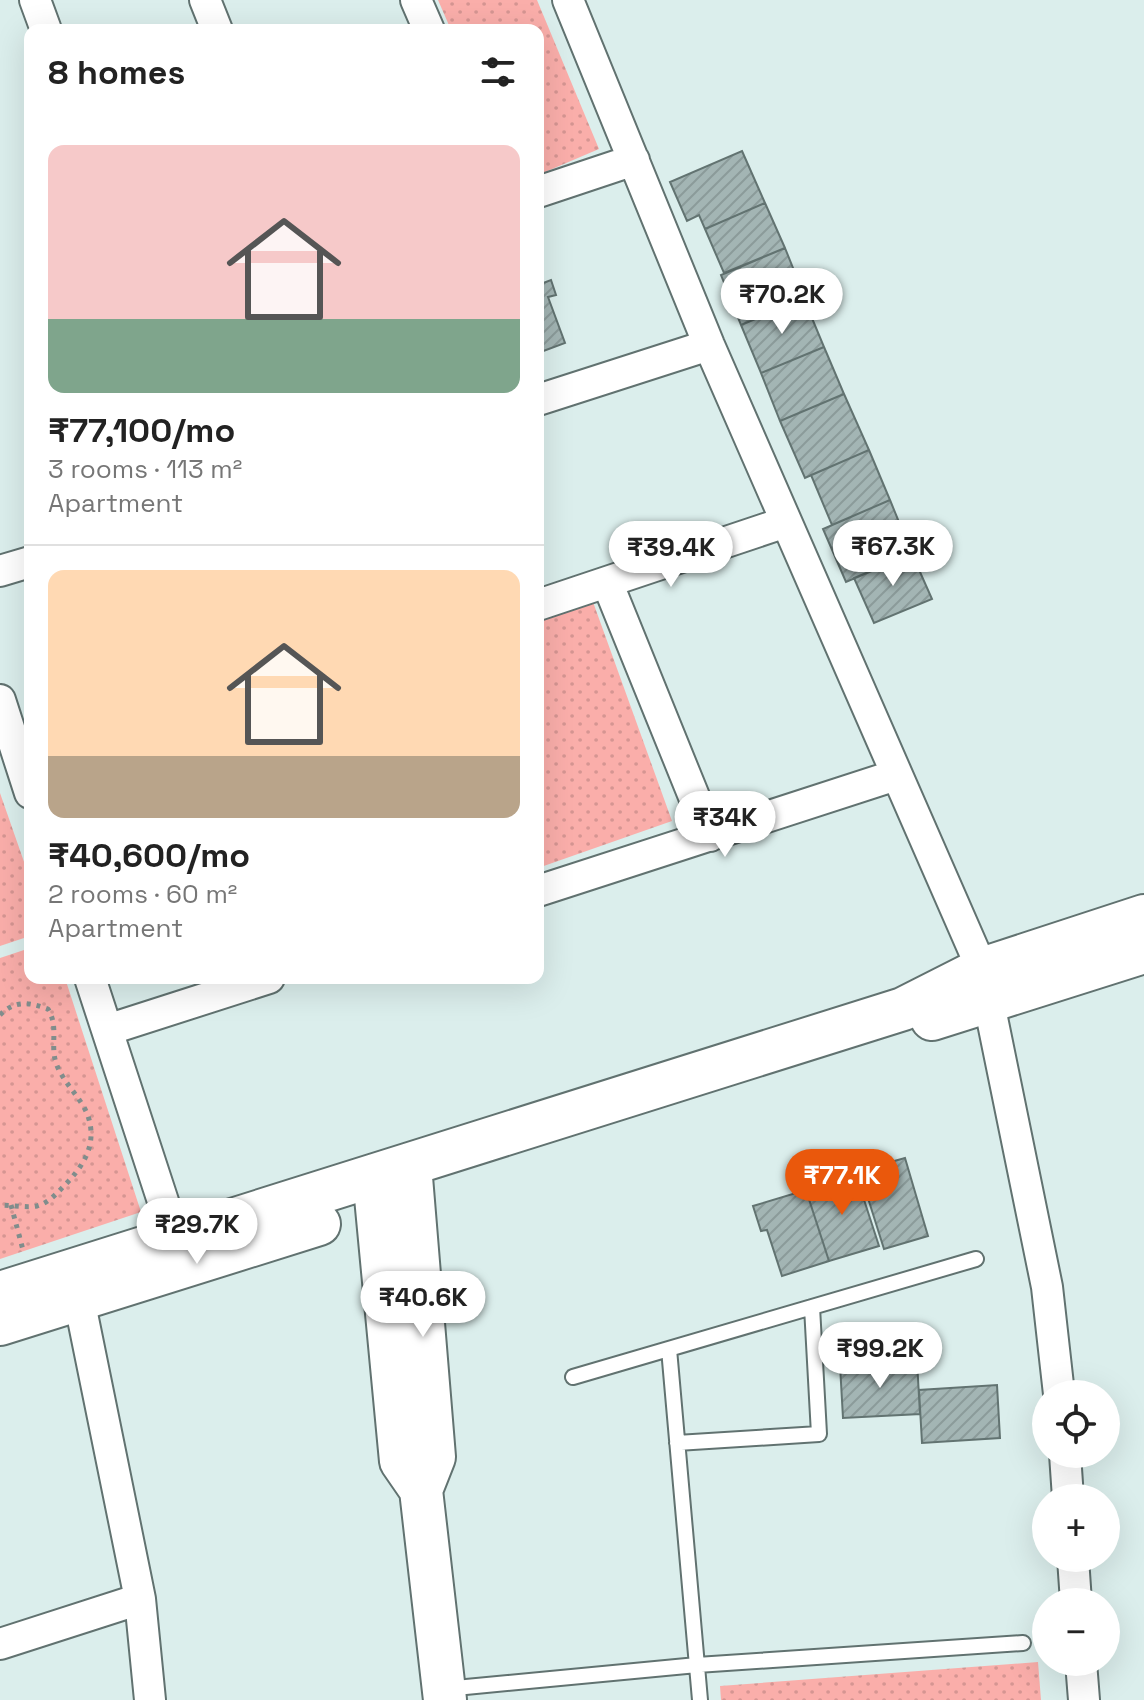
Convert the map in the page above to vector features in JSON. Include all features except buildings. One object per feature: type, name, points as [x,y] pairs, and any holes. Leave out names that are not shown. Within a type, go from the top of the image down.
[{"type":"main road","points":[[0,1293],[175,1238],[561,1146],[985,984],[1144,916]]},
{"type":"main road","points":[[985,984],[1144,952]]},
{"type":"main road","points":[[0,1324],[79,1299],[394,1185]]},
{"type":"main road","points":[[394,1185],[434,1457],[421,1490],[445,1694]]},
{"type":"street","points":[[35,0],[44,24]]},
{"type":"street","points":[[205,0],[215,24]]},
{"type":"street","points":[[416,0],[426,24]]},
{"type":"street","points":[[568,0],[709,345],[985,984],[1047,1287],[1057,1380]]},
{"type":"street","points":[[544,190],[634,160]]},
{"type":"street","points":[[544,398],[709,345]]},
{"type":"street","points":[[544,603],[786,522]]},
{"type":"street","points":[[0,571],[24,564]]},
{"type":"street","points":[[607,582],[710,836]]},
{"type":"street","points":[[0,700],[24,774]]},
{"type":"street","points":[[544,889],[896,775]]},
{"type":"street","points":[[92,984],[175,1238]]},
{"type":"street","points":[[107,1030],[250,984]]},
{"type":"street","points":[[79,1299],[140,1599],[150,1700]]},
{"type":"street","points":[[0,1644],[140,1599]]},
{"type":"street","points":[[1082,1676],[1084,1700]]},
{"type":"lane","points":[[573,1377],[976,1259]]},
{"type":"lane","points":[[677,1443],[819,1434],[812,1307]]},
{"type":"lane","points":[[669,1349],[700,1700]]},
{"type":"lane","points":[[445,1694],[697,1665],[1023,1643]]},
{"type":"path","points":[[0,1015],[22,1002],[48,1009],[56,1027],[53,1046],[55,1060],[87,1115],[90,1127],[90,1148],[86,1159],[48,1202],[36,1206],[0,1205]]},
{"type":"path","points":[[11,1205],[23,1251]]},
{"type":"shaded area","points":[[438,0],[537,0],[599,149],[544,172],[544,24],[448,24]]},
{"type":"shaded area","points":[[593,602],[672,821],[544,866],[544,620]]},
{"type":"shaded area","points":[[0,793],[24,862],[24,938],[0,946]]},
{"type":"shaded area","points":[[24,950],[24,984],[67,984],[141,1212],[0,1259],[0,958]]},
{"type":"shaded area","points":[[1032,1662],[1032,1676],[1039,1676],[1041,1700],[721,1700],[720,1686]]}]
